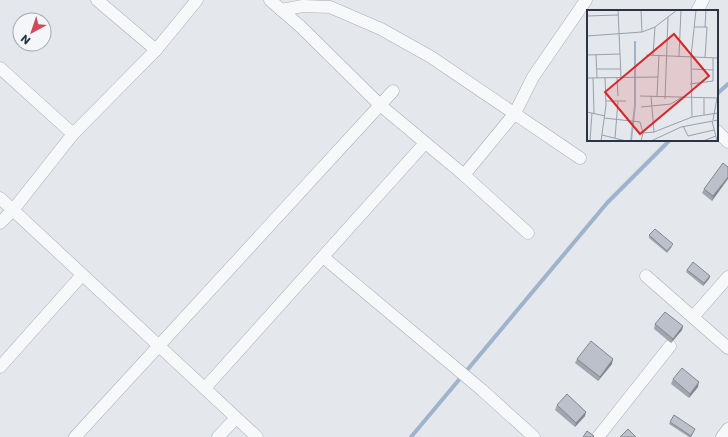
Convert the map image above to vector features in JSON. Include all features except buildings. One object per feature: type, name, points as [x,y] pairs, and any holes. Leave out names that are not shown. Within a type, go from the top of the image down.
[{"type":"street","points":[[97,0],[156,50]]},
{"type":"street","points":[[0,223],[13,210],[74,134],[156,50],[197,0]]},
{"type":"street","points":[[270,0],[380,104],[464,175],[528,233]]},
{"type":"street","points":[[464,175],[515,113],[533,77],[586,0]]},
{"type":"street","points":[[698,10],[703,0]]},
{"type":"street","points":[[281,10],[303,6],[330,7],[381,29],[431,57],[580,158]]},
{"type":"street","points":[[0,68],[74,134]]},
{"type":"street","points":[[75,437],[393,91]]},
{"type":"street","points":[[718,132],[728,142]]},
{"type":"street","points":[[205,388],[425,143]]},
{"type":"street","points":[[0,198],[257,437]]},
{"type":"street","points":[[323,257],[456,367],[534,437]]},
{"type":"street","points":[[0,367],[82,275]]},
{"type":"street","points":[[646,276],[728,348]]},
{"type":"street","points":[[693,317],[728,277]]},
{"type":"street","points":[[598,437],[670,346]]},
{"type":"street","points":[[218,437],[236,418]]},
{"type":"street","points":[[722,437],[728,429]]},
{"type":"waterway","points":[[718,93],[728,84]]},
{"type":"waterway","points":[[411,437],[607,203],[669,141]]}]
